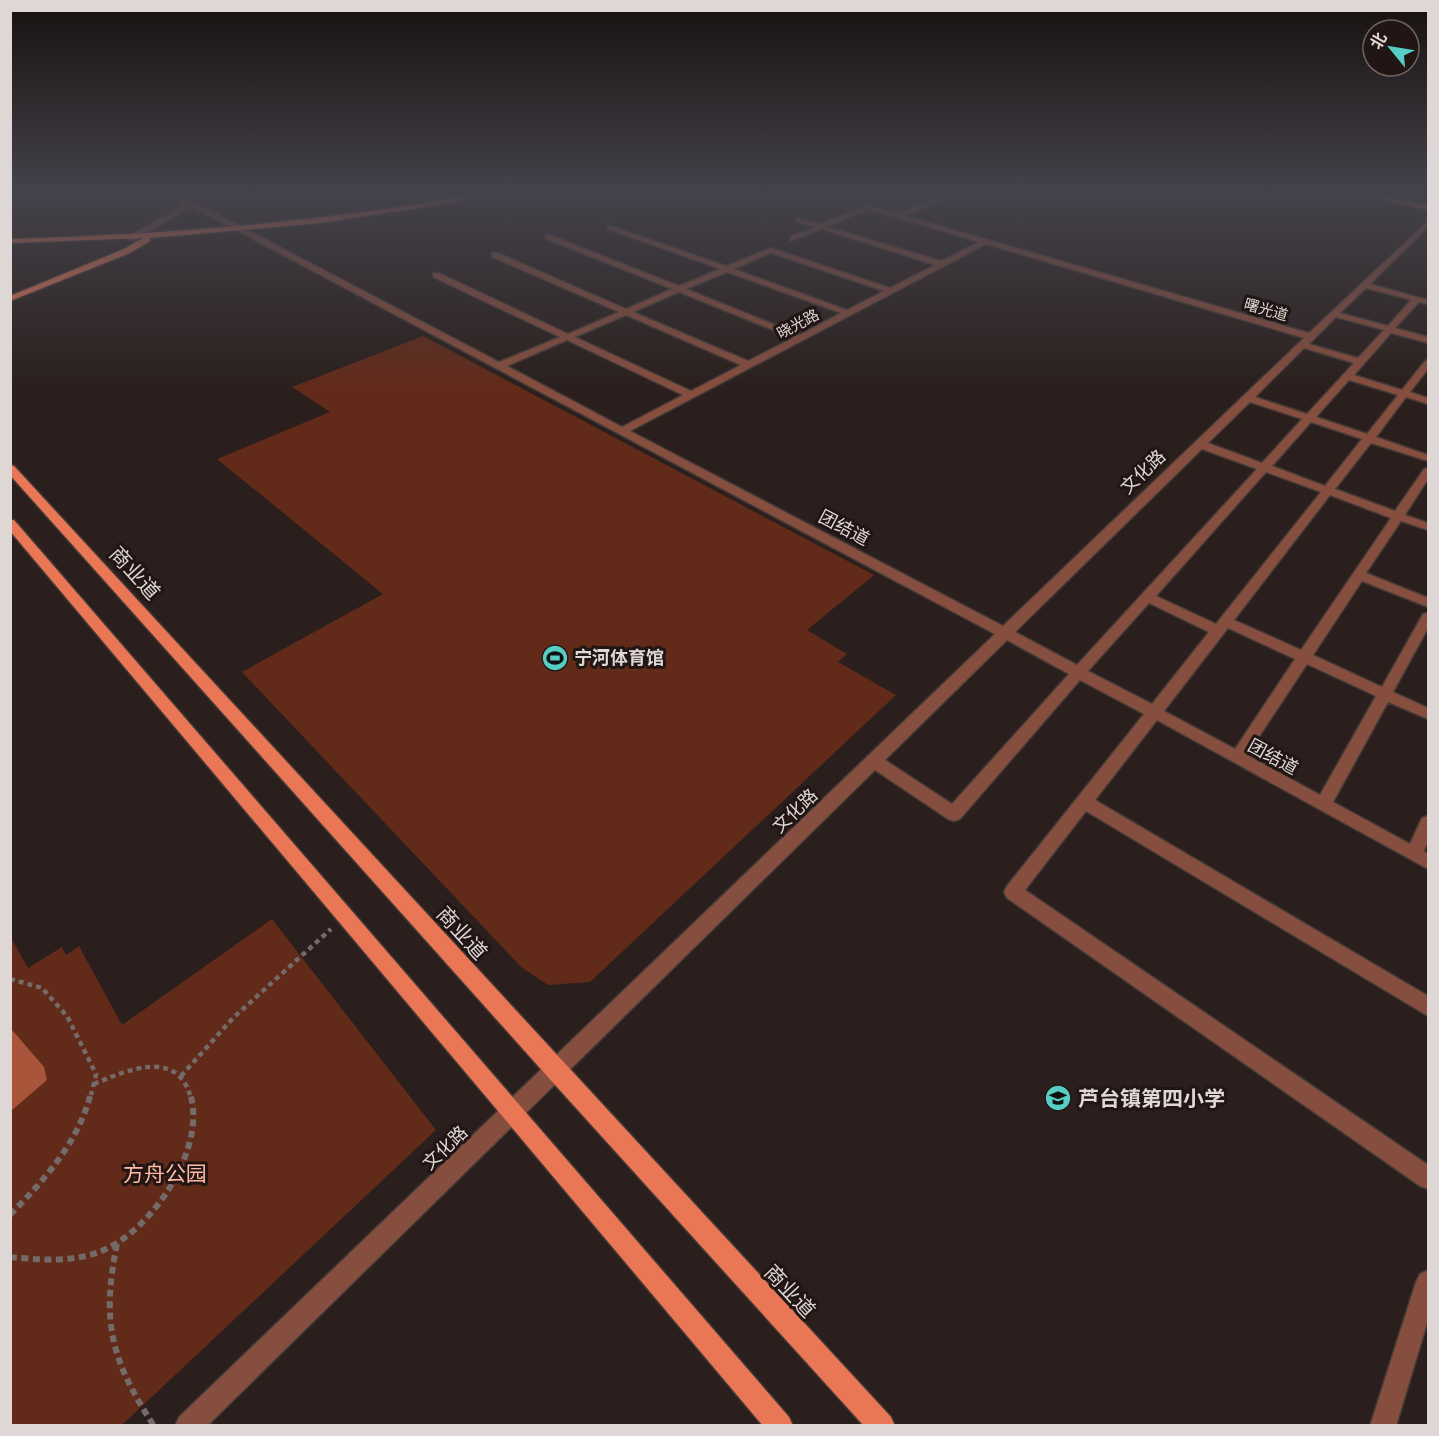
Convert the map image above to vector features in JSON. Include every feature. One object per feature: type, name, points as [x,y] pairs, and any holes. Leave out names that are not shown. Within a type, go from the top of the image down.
[{"type":"main road","points":[[10,292],[89,257]]},
{"type":"main road","points":[[10,299],[112,257]]},
{"type":"main road","name":"商业道","points":[[10,468],[554,1069],[882,1425]]},
{"type":"main road","points":[[10,523],[780,1425]]},
{"type":"street","name":"团结道","points":[[292,257],[1006,633],[1421,858]]},
{"type":"street","points":[[500,257],[749,365]]},
{"type":"street","points":[[599,257],[800,338]]},
{"type":"street","points":[[694,257],[848,313]]},
{"type":"street","points":[[499,366],[755,257]]},
{"type":"street","points":[[792,257],[891,291]]},
{"type":"street","points":[[918,257],[941,264]]},
{"type":"street","name":"晓光路","points":[[622,431],[955,257]]},
{"type":"street","name":"曙光道","points":[[1037,257],[1307,341],[1361,362]]},
{"type":"street","name":"文化路","points":[[188,1425],[1392,257]]},
{"type":"street","points":[[436,275],[691,395]]},
{"type":"street","points":[[1363,285],[1423,301]]},
{"type":"street","points":[[874,762],[954,814],[1309,418],[1390,330],[1423,301]]},
{"type":"street","points":[[1334,314],[1428,340]]},
{"type":"street","points":[[1428,363],[1156,713],[1013,892],[1428,1178]]},
{"type":"street","points":[[1348,376],[1428,401]]},
{"type":"street","points":[[1249,398],[1428,458]]},
{"type":"street","points":[[1200,444],[1428,527]]},
{"type":"street","points":[[1238,758],[1428,471]]},
{"type":"street","points":[[1359,575],[1428,603]]},
{"type":"street","points":[[1147,597],[1304,657],[1428,714]]},
{"type":"street","points":[[1323,805],[1428,617]]},
{"type":"street","points":[[1085,802],[1428,1007]]},
{"type":"street","points":[[1421,858],[1428,823]]},
{"type":"street","points":[[1383,1425],[1428,1282]]},
{"type":"path","points":[[182,1076],[233,1018],[345,917]]},
{"type":"path","points":[[10,979],[26,981],[41,988],[58,1005],[89,1056],[96,1074],[82,1125],[63,1158],[10,1215]]},
{"type":"path","points":[[10,1257],[35,1260],[94,1254],[117,1243],[148,1214],[169,1188],[185,1161],[193,1136],[194,1114],[192,1095],[182,1076],[167,1067],[146,1066],[94,1084]]},
{"type":"path","points":[[117,1243],[108,1282],[112,1343],[135,1397],[154,1425]]},
{"type":"green space","name":"宁河体育馆","points":[[423,336],[874,575],[807,630],[847,654],[838,662],[896,695],[590,982],[548,985],[521,967],[242,672],[383,594],[217,459],[330,412],[292,387]]},
{"type":"green space","name":"方舟公园","points":[[272,919],[436,1130],[122,1425],[11,1425],[10,936],[28,968],[62,947],[66,955],[79,946],[122,1025]]},
{"type":"shaded area","points":[[13,1031],[44,1067],[47,1080],[11,1111],[10,1033]]},
{"type":"place","name":"宁河体育馆","points":[[555,658]]},
{"type":"place","name":"芦台镇第四小学","points":[[1058,1098]]}]
